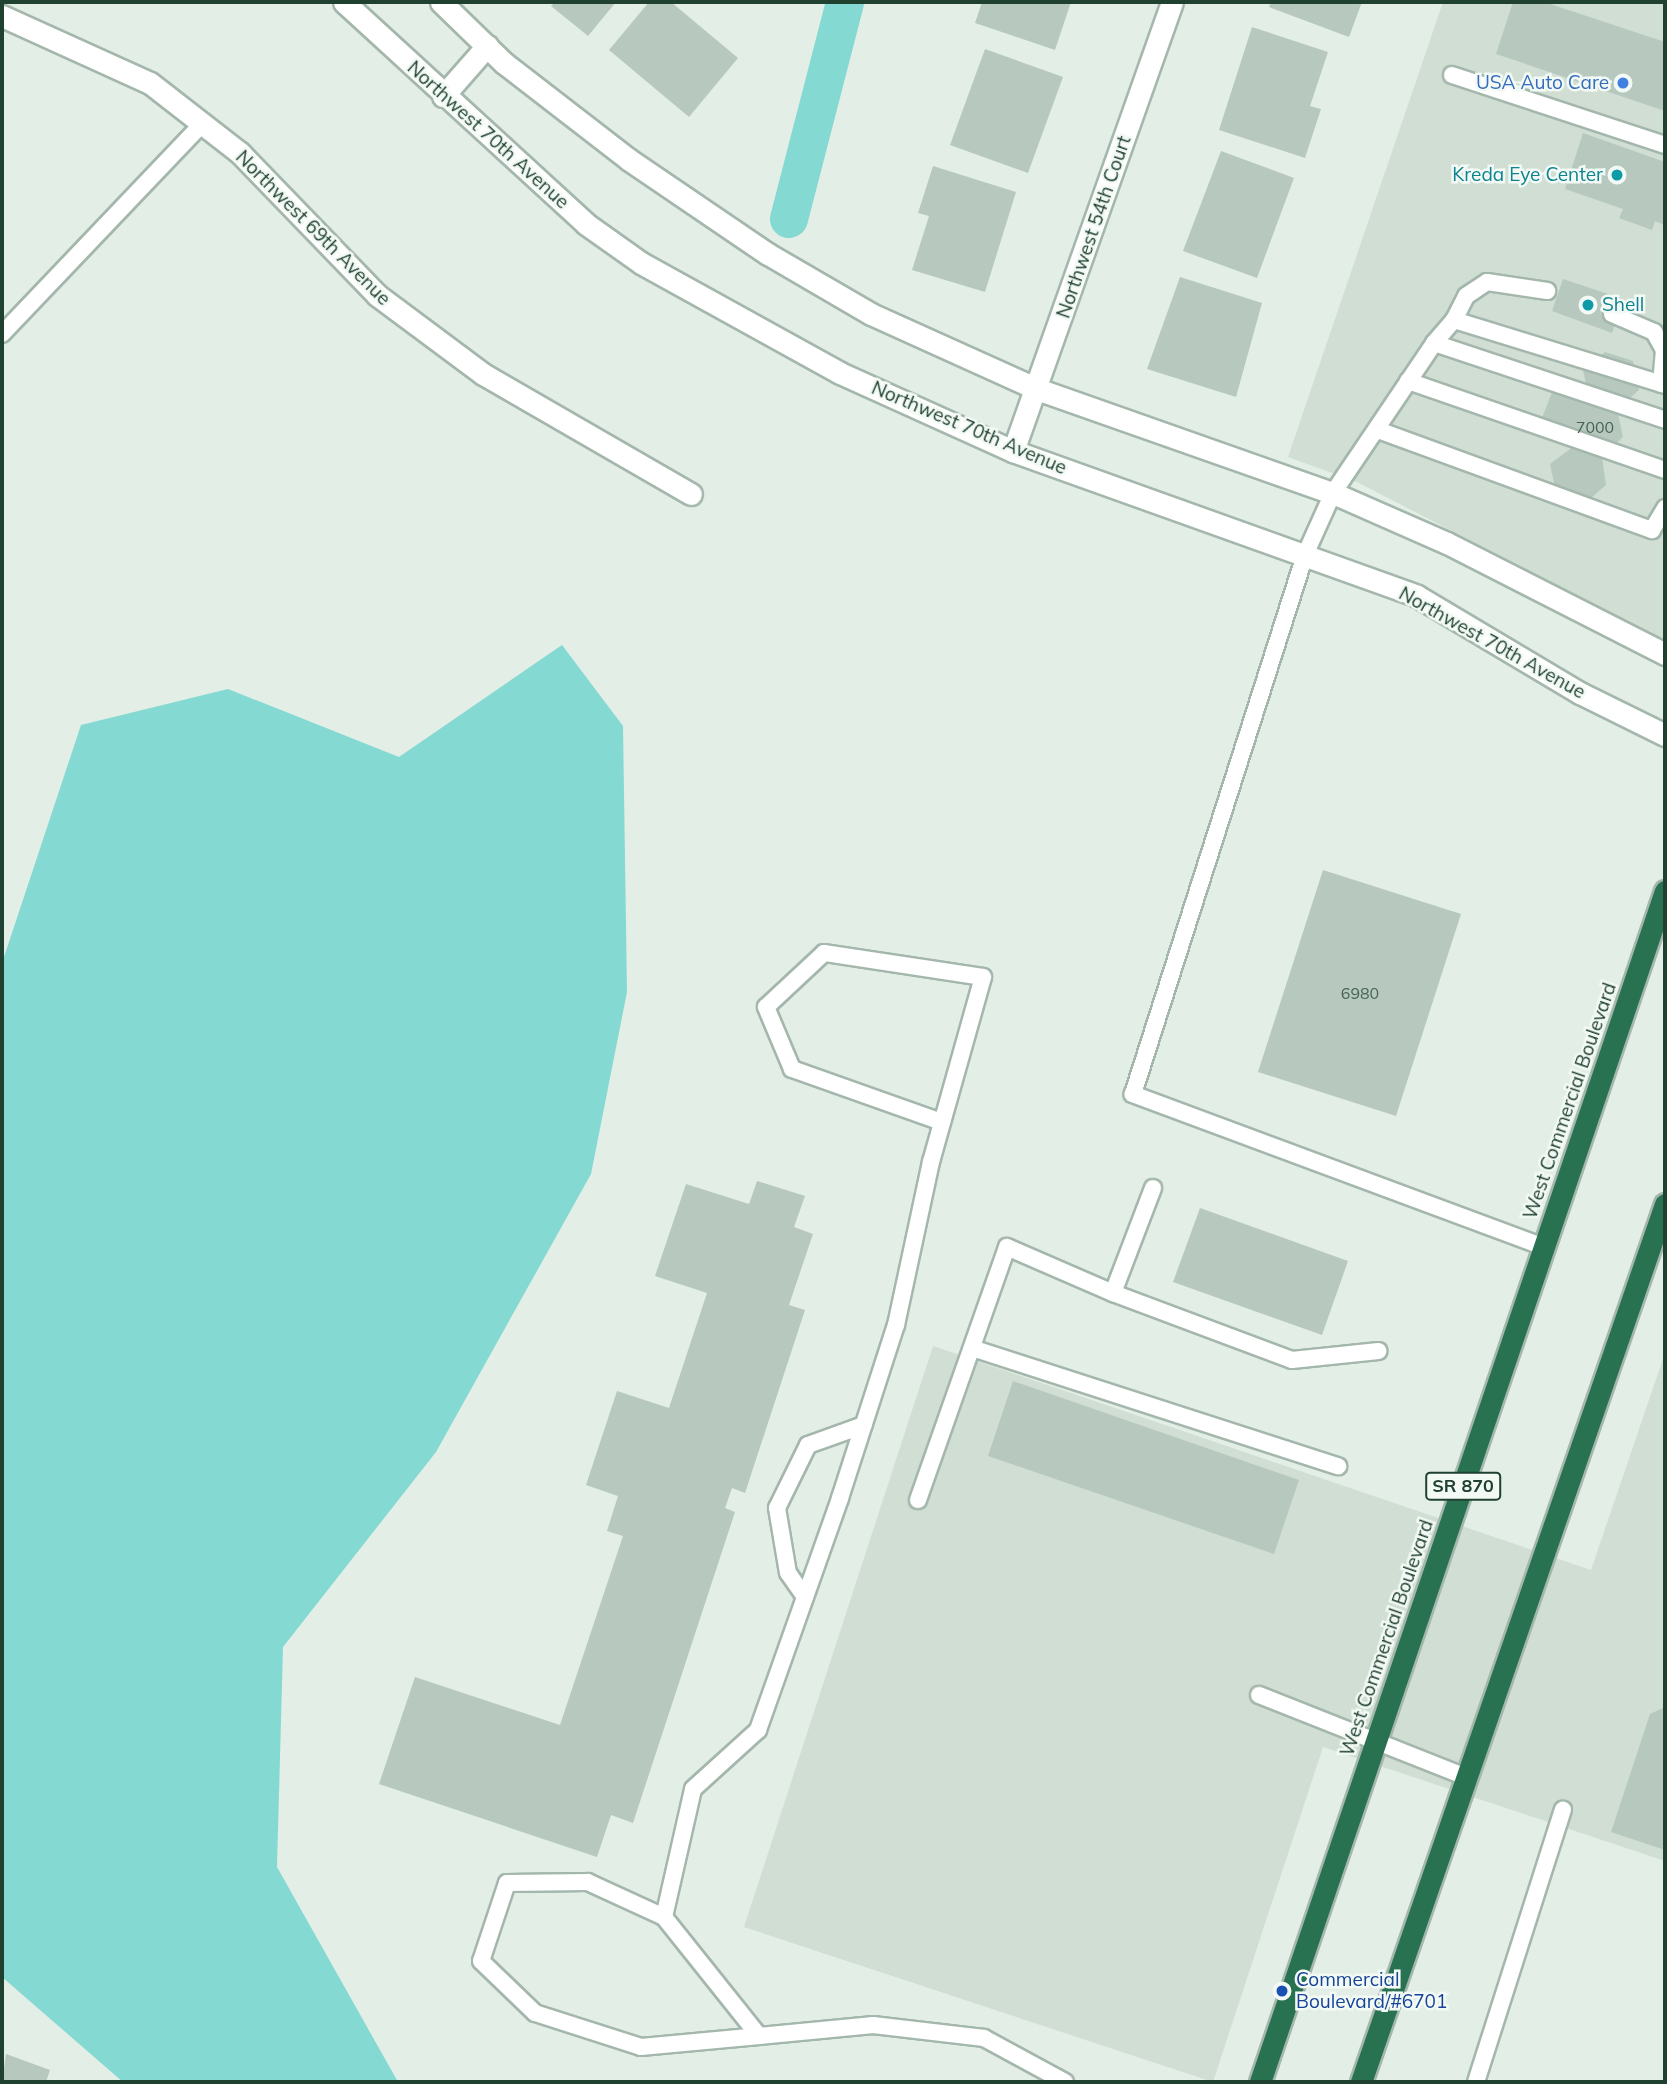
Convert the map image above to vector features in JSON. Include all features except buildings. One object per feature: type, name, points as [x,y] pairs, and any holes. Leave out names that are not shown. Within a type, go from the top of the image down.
[{"type":"highway","name":"West Commercial Boulevard","points":[[1260,2082],[1665,891]]},
{"type":"highway","points":[[1361,2082],[1469,1778],[1665,1205]]},
{"type":"street","name":"Northwest 70th Avenue","points":[[344,2],[443,96],[586,224],[641,263],[841,373],[1013,451],[1416,596],[1580,693],[1665,735]]},
{"type":"street","points":[[441,2],[487,46],[628,159],[768,254],[871,314],[1037,389],[1333,493],[1447,542],[1665,654]]},
{"type":"street","name":"Northwest 54th Court","points":[[1013,451],[1172,2]]},
{"type":"street","name":"Northwest 69th Avenue","points":[[2,16],[150,83],[240,153],[377,295],[484,374],[691,494]]},
{"type":"street","points":[[443,96],[487,46]]},
{"type":"lane","points":[[1452,75],[1665,145]]},
{"type":"lane","points":[[2,334],[202,124]]},
{"type":"lane","points":[[1544,1247],[1133,1094],[1305,555],[1333,493],[1378,430],[1408,381],[1454,320],[1466,296],[1487,282],[1526,285],[1547,291]]},
{"type":"lane","points":[[1454,320],[1663,384],[1664,350],[1654,332],[1612,314]]},
{"type":"lane","points":[[1434,344],[1665,420]]},
{"type":"lane","points":[[1408,381],[1665,470]]},
{"type":"lane","points":[[1378,430],[1652,530],[1665,508]]},
{"type":"lane","points":[[664,1917],[693,1788],[758,1730],[864,1425],[896,1325],[942,1122],[984,977],[824,953],[766,1007],[792,1069],[942,1122]]},
{"type":"lane","points":[[1113,1293],[1153,1188]]},
{"type":"lane","points":[[918,1500],[1007,1247],[1113,1293],[1292,1360],[1379,1351]]},
{"type":"lane","points":[[972,1348],[1338,1466]]},
{"type":"lane","points":[[805,1597],[788,1573],[778,1508],[808,1445],[864,1425]]},
{"type":"lane","points":[[1259,1695],[1469,1778]]},
{"type":"lane","points":[[1476,2082],[1563,1810]]},
{"type":"lane","points":[[758,2036],[664,1917],[588,1882],[507,1884],[481,1961],[535,2013],[641,2047],[758,2036],[873,2025],[984,2038],[1065,2082]]},
{"type":"shaded area","points":[[1443,2],[1665,2],[1665,641],[1357,482],[1288,457]]},
{"type":"shaded area","points":[[933,1346],[1591,1570],[1665,1353],[1665,1861],[1323,1747],[1213,2082],[744,1927]]},
{"type":"water","points":[[562,645],[623,726],[627,992],[591,1174],[436,1452],[283,1647],[277,1867],[398,2082],[123,2082],[2,1977],[2,963],[81,725],[228,689],[399,757]]},
{"type":"waterway","points":[[789,219],[845,2]]},
{"type":"place","name":"USA Auto Care","points":[[1623,83]]},
{"type":"place","name":"Kreda Eye Center","points":[[1617,175]]},
{"type":"place","name":"Shell","points":[[1588,305]]},
{"type":"place","name":"Commercial Boulevard/#6701","points":[[1282,1991]]}]
